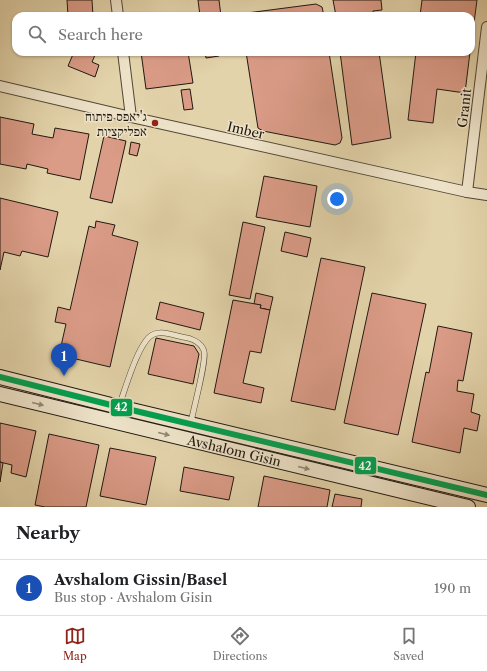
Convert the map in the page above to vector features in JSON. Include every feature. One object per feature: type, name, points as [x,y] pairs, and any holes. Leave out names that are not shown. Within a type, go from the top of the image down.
[{"type":"street","points":[[116,0],[118,12]]},
{"type":"street","name":"Granit","points":[[467,192],[487,26]]},
{"type":"street","points":[[123,56],[131,117]]},
{"type":"street","name":"Imber","points":[[0,86],[131,117],[467,192],[487,195]]},
{"type":"street","name":"Avshalom Gisin","points":[[0,377],[487,495]]},
{"type":"street","name":"Avshalom Gisin","points":[[0,394],[468,507]]},
{"type":"lane","points":[[119,407],[136,356],[145,342],[152,335],[160,333],[191,338],[199,343],[204,351],[204,365],[190,424]]},
{"type":"building","points":[[67,0],[92,0],[93,12],[68,12]]},
{"type":"building","points":[[198,0],[219,0],[220,12],[200,12]]},
{"type":"building","points":[[333,0],[381,0],[382,10],[373,12],[335,12]]},
{"type":"building","points":[[422,0],[477,0],[475,15],[475,12],[420,12]]},
{"type":"building","points":[[316,4],[322,7],[323,12],[255,12]]},
{"type":"building","points":[[72,56],[95,56],[92,62],[99,65],[95,77],[68,66]]},
{"type":"building","points":[[142,56],[189,56],[193,83],[146,89]]},
{"type":"building","points":[[206,56],[219,56],[206,58]]},
{"type":"building","points":[[247,56],[330,56],[342,138],[340,143],[335,145],[263,131],[258,128]]},
{"type":"building","points":[[341,56],[380,56],[391,138],[352,145]]},
{"type":"building","points":[[416,56],[470,56],[465,93],[437,89],[433,123],[408,120]]},
{"type":"building","points":[[190,89],[193,109],[184,110],[181,90]]},
{"type":"building","points":[[0,117],[34,124],[32,134],[53,138],[55,128],[89,134],[80,180],[47,173],[48,169],[27,164],[26,169],[0,164]]},
{"type":"building","points":[[104,136],[126,141],[112,203],[90,198]]},
{"type":"building","points":[[131,142],[140,144],[137,156],[129,154]]},
{"type":"building","points":[[264,176],[317,186],[310,227],[256,217]]},
{"type":"building","points":[[0,198],[58,212],[48,257],[22,251],[20,256],[4,252],[0,270]]},
{"type":"building","points":[[96,221],[115,225],[112,235],[138,242],[110,367],[59,355],[66,324],[55,322],[58,307],[70,310],[89,226],[95,228]]},
{"type":"building","points":[[243,222],[265,227],[250,299],[229,295]]},
{"type":"building","points":[[285,232],[311,238],[307,257],[281,251]]},
{"type":"building","points":[[321,258],[365,267],[335,410],[291,401]]},
{"type":"building","points":[[256,293],[273,297],[270,310],[260,308],[261,305],[254,304]]},
{"type":"building","points":[[372,293],[426,304],[398,435],[344,423]]},
{"type":"building","points":[[233,300],[261,305],[260,308],[270,310],[261,353],[250,351],[243,383],[264,388],[261,403],[214,393]]},
{"type":"building","points":[[160,302],[204,313],[200,330],[156,319]]},
{"type":"building","points":[[438,326],[472,333],[463,381],[458,380],[457,391],[474,394],[471,412],[480,415],[477,431],[464,428],[460,453],[412,442],[426,372],[429,373]]},
{"type":"building","points":[[156,338],[194,346],[199,354],[193,384],[148,374]]},
{"type":"building","points":[[0,423],[36,431],[26,477],[11,473],[12,465],[0,462]]},
{"type":"building","points":[[49,434],[99,445],[86,507],[45,507],[35,505]]},
{"type":"building","points":[[110,448],[156,457],[146,505],[100,496]]},
{"type":"building","points":[[0,462],[3,463],[0,482]]},
{"type":"building","points":[[184,467],[234,477],[229,500],[180,491]]},
{"type":"building","points":[[264,476],[330,490],[327,507],[258,507]]},
{"type":"building","points":[[335,494],[362,499],[361,507],[332,507]]},
{"type":"transit line","name":"42","points":[[0,377],[487,495]]},
{"type":"place","name":"ג'יאפס פיתוח אפליקציות","points":[[155,123]]},
{"type":"place","name":"Avshalom Gissin/Basel","points":[[64,376]]}]
